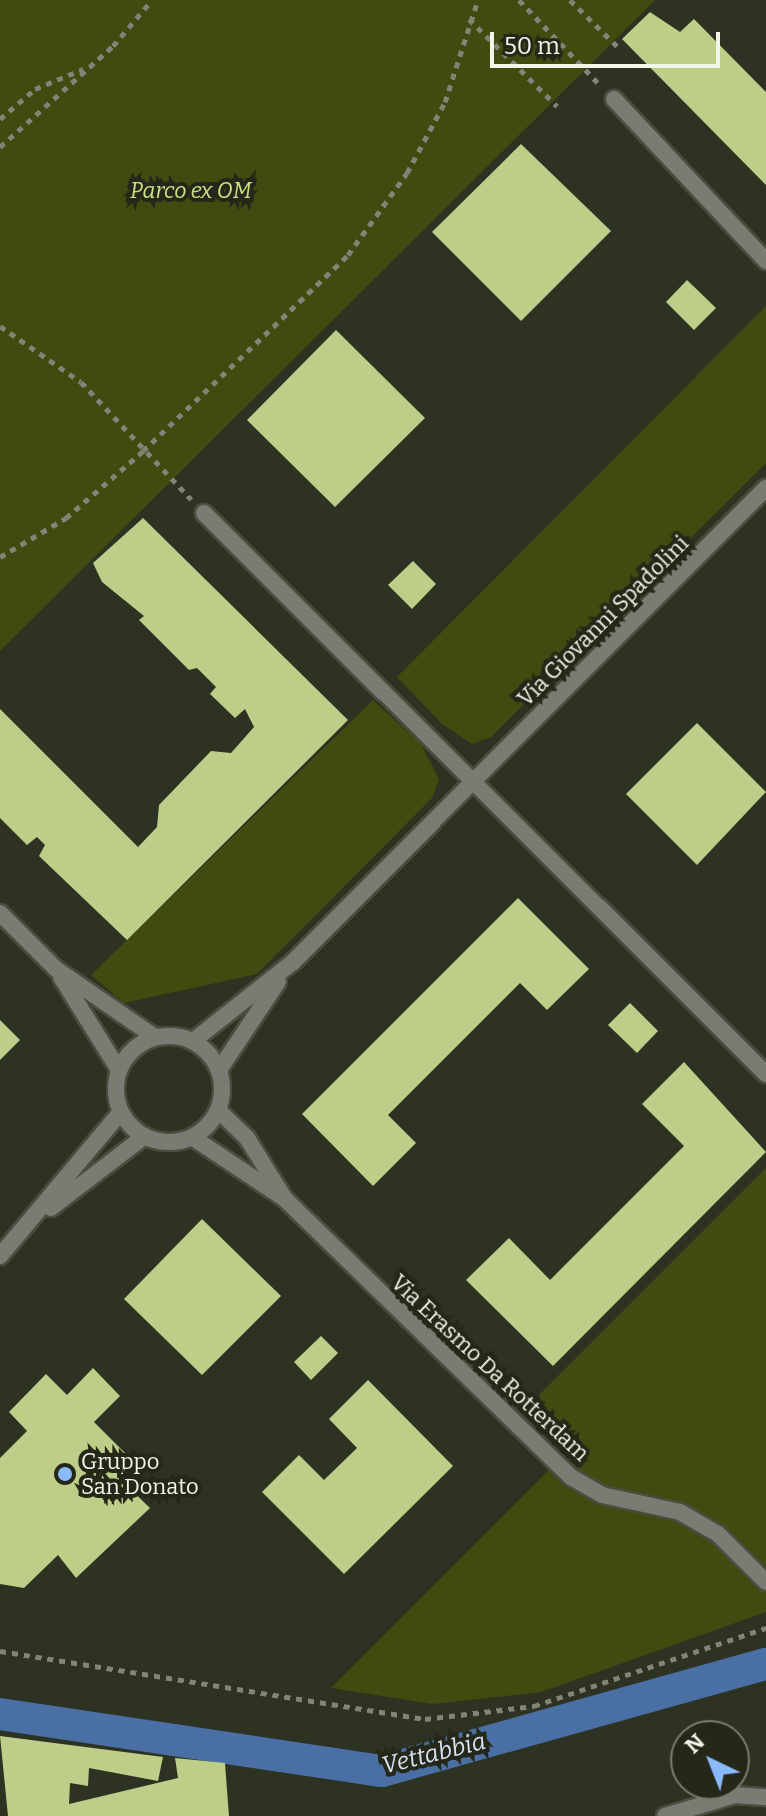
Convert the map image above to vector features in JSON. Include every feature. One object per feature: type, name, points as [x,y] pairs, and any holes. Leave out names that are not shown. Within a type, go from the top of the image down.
[{"type":"street","points":[[614,99],[766,261]]},
{"type":"street","name":"Via Giovanni Spadolini","points":[[193,1041],[293,962],[766,488]]},
{"type":"street","points":[[204,513],[472,785],[766,1074]]},
{"type":"street","points":[[0,913],[56,969],[155,1037],[193,1041],[219,1070],[218,1110],[192,1137],[145,1136],[37,1218]]},
{"type":"street","name":"Via Giovanni Spadolini","points":[[219,1070],[293,962]]},
{"type":"street","points":[[0,1256],[37,1218],[121,1112],[119,1070],[56,969]]},
{"type":"street","points":[[119,1070],[133,1049],[155,1037]]},
{"type":"street","name":"Via Erasmo Da Rotterdam","points":[[218,1110],[247,1138],[285,1199]]},
{"type":"street","points":[[121,1112],[145,1136]]},
{"type":"street","name":"Via Erasmo Da Rotterdam","points":[[192,1137],[285,1199],[571,1477],[602,1495],[680,1512],[718,1534],[766,1582]]},
{"type":"street","points":[[665,1816],[735,1795],[766,1797]]},
{"type":"path","points":[[0,147],[87,68],[152,0]]},
{"type":"path","points":[[0,557],[66,518],[143,451],[348,255],[407,173],[445,102],[469,19],[478,0]]},
{"type":"path","points":[[519,0],[614,99]]},
{"type":"path","points":[[570,0],[620,49]]},
{"type":"path","points":[[469,19],[557,106]]},
{"type":"path","points":[[0,119],[35,89],[87,68]]},
{"type":"path","points":[[0,326],[81,382],[204,513]]},
{"type":"path","points":[[0,1651],[425,1719],[534,1706],[766,1628]]},
{"type":"green space","name":"Parco ex OM","points":[[0,0],[655,0],[0,651]]},
{"type":"green space","points":[[766,306],[766,463],[491,737],[472,744],[441,723],[397,677]]},
{"type":"green space","points":[[373,700],[421,744],[439,779],[432,798],[257,974],[124,1003],[91,975]]},
{"type":"green space","points":[[766,1168],[766,1612],[541,1692],[433,1704],[331,1688],[575,1444],[532,1402]]},
{"type":"building","points":[[650,12],[680,32],[694,19],[766,92],[766,185],[622,39]]},
{"type":"building","points":[[521,144],[611,231],[521,321],[432,232]]},
{"type":"building","points":[[687,280],[716,308],[694,330],[666,302]]},
{"type":"building","points":[[336,330],[425,418],[335,507],[247,420]]},
{"type":"building","points":[[143,518],[348,720],[127,940],[39,856],[45,845],[37,837],[27,845],[0,818],[0,709],[138,847],[157,827],[159,805],[211,751],[231,753],[254,727],[245,709],[235,718],[210,694],[216,687],[197,668],[189,670],[139,620],[144,616],[102,582],[93,563]]},
{"type":"building","points":[[413,561],[436,584],[412,609],[388,585]]},
{"type":"building","points":[[697,723],[766,792],[697,865],[626,794]]},
{"type":"building","points":[[518,898],[589,969],[547,1010],[520,983],[388,1115],[416,1143],[373,1186],[302,1114]]},
{"type":"building","points":[[630,1003],[658,1031],[637,1053],[608,1025]]},
{"type":"building","points":[[0,1020],[20,1040],[0,1060]]},
{"type":"building","points":[[684,1062],[766,1152],[553,1366],[466,1280],[509,1238],[550,1280],[684,1146],[642,1104]]},
{"type":"building","points":[[202,1219],[281,1296],[202,1375],[124,1299]]},
{"type":"building","points":[[321,1336],[338,1353],[311,1380],[294,1362]]},
{"type":"building","name":"Gruppo San Donato","points":[[93,1368],[120,1396],[94,1422],[139,1467],[123,1482],[150,1508],[76,1578],[58,1555],[24,1588],[0,1584],[0,1458],[27,1431],[9,1412],[46,1374],[67,1395]]},
{"type":"building","points":[[368,1380],[453,1466],[344,1574],[262,1492],[299,1455],[324,1480],[357,1448],[329,1419]]},
{"type":"building","points":[[0,1736],[163,1757],[158,1781],[89,1768],[88,1786],[70,1783],[69,1804],[178,1778],[175,1758],[225,1763],[229,1816],[8,1816]]},
{"type":"waterway","name":"Vettabbia","points":[[0,1714],[382,1771],[766,1664]]},
{"type":"place","name":"Gruppo San Donato","points":[[65,1474]]}]
